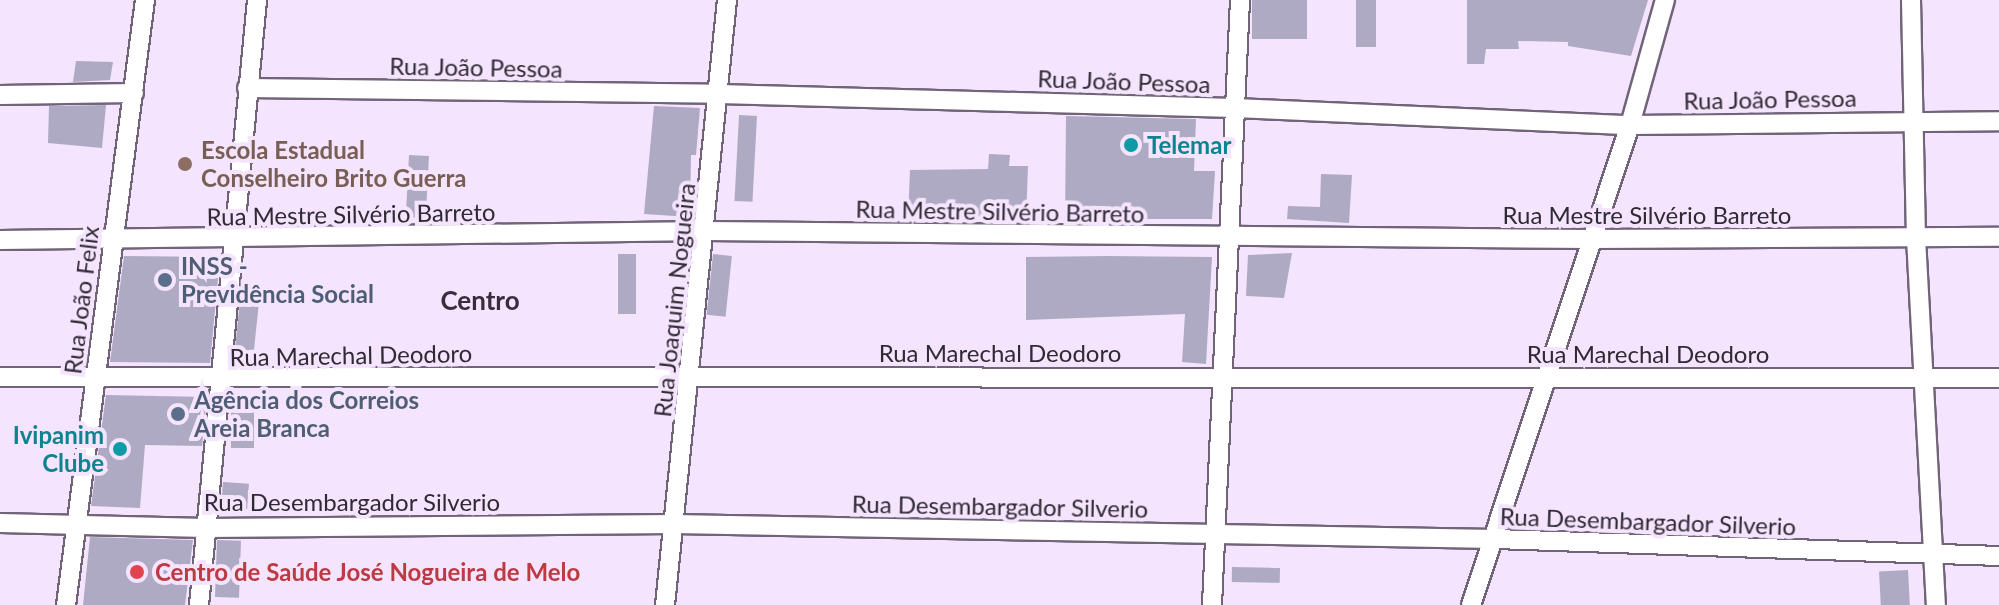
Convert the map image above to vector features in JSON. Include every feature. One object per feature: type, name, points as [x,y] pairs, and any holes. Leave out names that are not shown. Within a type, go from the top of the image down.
[{"type":"street","name":"Rua João Felix","points":[[66,605],[111,238],[145,0]]},
{"type":"street","points":[[199,605],[257,0]]},
{"type":"street","name":"Rua Joaquim Nogueira","points":[[665,605],[693,376],[727,0]]},
{"type":"street","points":[[1212,605],[1240,0]]},
{"type":"street","points":[[1471,605],[1630,125],[1665,0]]},
{"type":"street","points":[[1911,0],[1916,238],[1936,605]]},
{"type":"street","name":"Rua João Pessoa","points":[[247,88],[719,94],[1235,108],[1630,125],[1999,121]]},
{"type":"street","points":[[0,95],[134,93]]},
{"type":"street","name":"Rua Mestre Silvério Barreto","points":[[0,240],[111,238],[232,241],[705,231],[1592,239],[1999,237]]},
{"type":"street","name":"Rua Marechal Deodoro","points":[[0,377],[221,380],[693,376],[1999,378]]},
{"type":"street","name":"Rua Desembargador Silverio","points":[[0,523],[77,522],[206,528],[674,524],[1495,539],[1999,556]]},
{"type":"building","points":[[1252,0],[1307,0],[1307,39],[1252,39]]},
{"type":"building","points":[[1356,0],[1376,0],[1376,47],[1356,47]]},
{"type":"building","points":[[1467,0],[1648,0],[1631,56],[1568,46],[1568,42],[1518,41],[1519,49],[1486,49],[1484,64],[1467,64]]},
{"type":"building","points":[[76,61],[113,62],[110,80],[73,82]]},
{"type":"building","points":[[106,105],[102,148],[48,143],[49,106]]},
{"type":"building","points":[[654,106],[700,108],[696,155],[691,155],[690,217],[644,214]]},
{"type":"building","points":[[739,115],[757,116],[752,202],[734,201]]},
{"type":"building","name":"Telemar","points":[[1066,116],[1196,119],[1194,171],[1215,171],[1212,219],[1065,219]]},
{"type":"building","points":[[989,154],[1010,155],[1009,166],[1028,166],[1026,219],[908,217],[910,170],[988,169]]},
{"type":"building","points":[[409,155],[429,156],[426,218],[406,217]]},
{"type":"building","points":[[1321,174],[1352,175],[1349,223],[1287,219],[1288,206],[1320,207]]},
{"type":"building","points":[[1292,253],[1284,298],[1246,296],[1248,255]]},
{"type":"building","points":[[618,254],[636,254],[636,314],[618,314]]},
{"type":"building","points":[[713,254],[732,256],[726,317],[707,315]]},
{"type":"building","points":[[124,256],[220,257],[210,363],[110,362]]},
{"type":"building","points":[[1026,257],[1212,257],[1206,364],[1182,362],[1185,314],[1026,320]]},
{"type":"building","points":[[240,301],[259,303],[253,364],[234,362]]},
{"type":"building","name":"Ivipanim Clube","points":[[106,395],[207,397],[202,446],[145,445],[140,508],[91,506]]},
{"type":"building","points":[[231,397],[254,397],[254,448],[231,448]]},
{"type":"building","points":[[223,482],[249,484],[247,509],[221,507]]},
{"type":"building","name":"Centro de Saúde José Nogueira de Melo","points":[[90,537],[193,540],[185,605],[83,605]]},
{"type":"building","points":[[217,540],[241,541],[239,598],[215,597]]},
{"type":"building","points":[[1232,567],[1280,568],[1280,583],[1232,582]]},
{"type":"building","points":[[1908,570],[1910,605],[1881,605],[1879,572]]},
{"type":"place","name":"Telemar","points":[[1131,145]]},
{"type":"place","name":"Escola Estadual Conselheiro Brito Guerra","points":[[185,164]]},
{"type":"place","name":"INSS - Previdência Social","points":[[165,280]]},
{"type":"place","name":"Agência dos Correios Areia Branca","points":[[178,414]]},
{"type":"place","name":"Ivipanim Clube","points":[[120,449]]},
{"type":"place","name":"Centro de Saúde José Nogueira de Melo","points":[[137,572]]},
{"type":"district","name":"Centro","points":[[480,301]]}]
